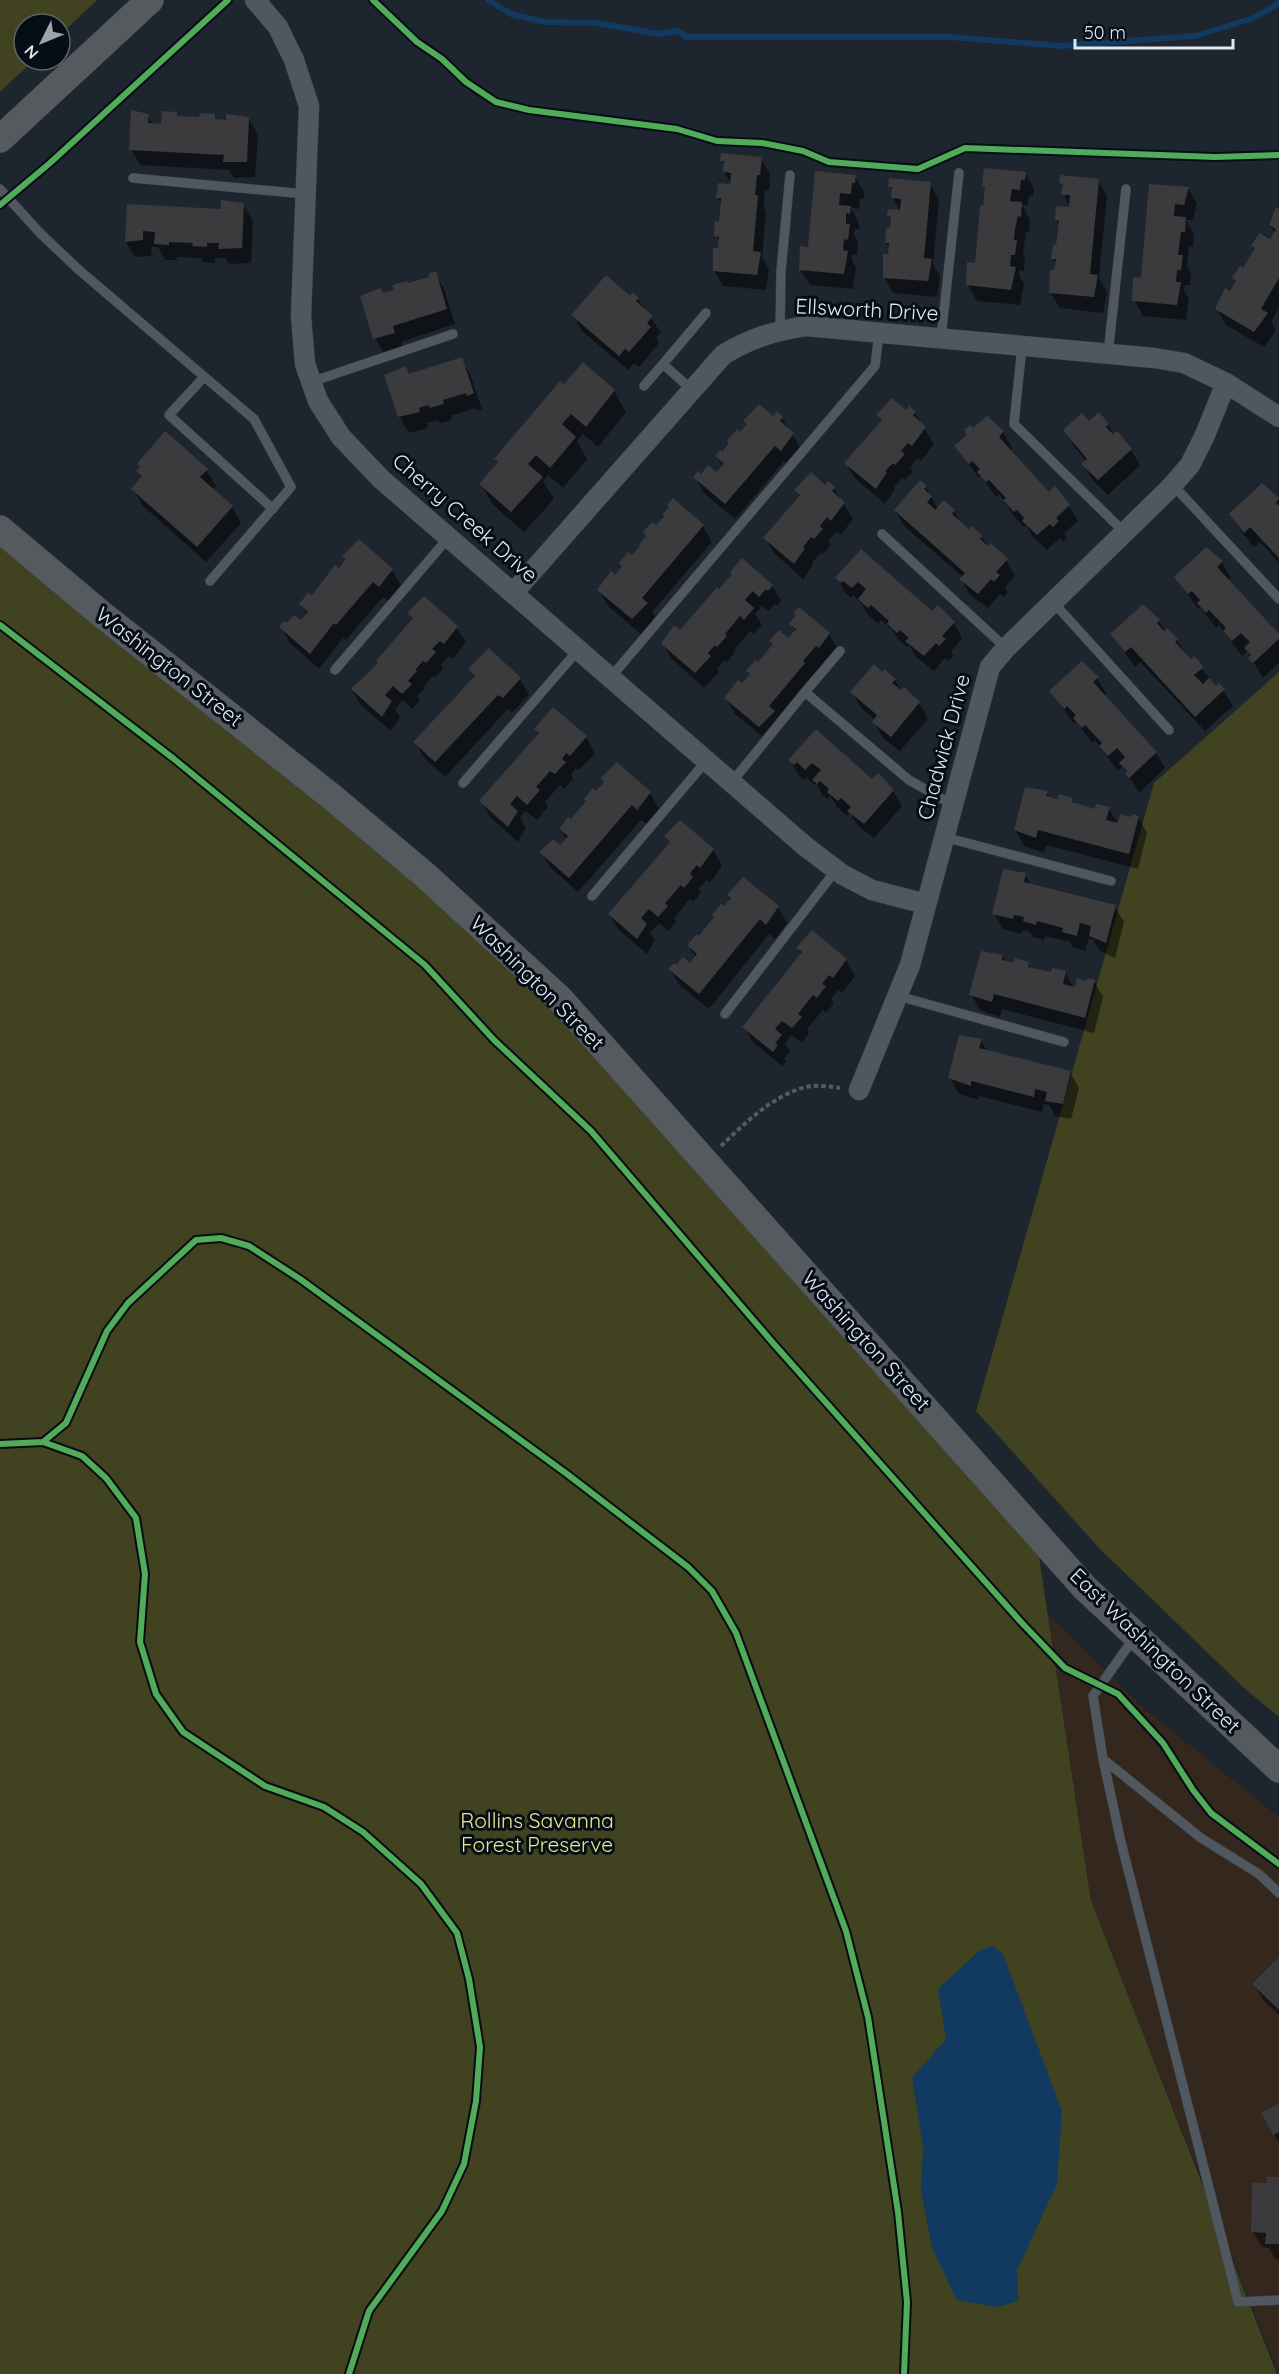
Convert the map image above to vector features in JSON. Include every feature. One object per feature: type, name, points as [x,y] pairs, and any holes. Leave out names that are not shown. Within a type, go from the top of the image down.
[{"type":"main road","points":[[0,139],[150,0]]},
{"type":"main road","name":"Washington Street","points":[[0,529],[100,613],[333,798],[426,876],[560,999],[1035,1530]]},
{"type":"main road","name":"East Washington Street","points":[[1035,1530],[1085,1588],[1279,1769]]},
{"type":"street","name":"Cherry Creek Drive","points":[[255,0],[278,27],[294,60],[309,106],[301,316],[305,364],[318,401],[341,438],[381,479],[836,870],[872,890],[926,904]]},
{"type":"street","name":"Ellsworth Drive","points":[[514,592],[723,355],[743,342],[780,330],[806,326],[1184,363],[1226,383],[1279,417]]},
{"type":"street","name":"Chadwick Drive","points":[[859,1090],[910,965],[990,667],[1006,648],[1173,485],[1190,465],[1226,383]]},
{"type":"lane","points":[[942,338],[959,173]]},
{"type":"lane","points":[[780,330],[781,271],[790,175]]},
{"type":"lane","points":[[133,178],[305,194]]},
{"type":"lane","points":[[0,189],[40,233],[79,270],[254,419],[291,487],[210,581]]},
{"type":"lane","points":[[1108,354],[1126,189]]},
{"type":"lane","points":[[644,386],[706,313]]},
{"type":"lane","points":[[611,677],[875,366],[879,333]]},
{"type":"lane","points":[[311,382],[453,334]]},
{"type":"lane","points":[[1022,346],[1014,424],[1124,532]]},
{"type":"lane","points":[[663,364],[692,390]]},
{"type":"lane","points":[[204,377],[169,415],[273,509]]},
{"type":"lane","points":[[1173,485],[1279,599]]},
{"type":"lane","points":[[882,534],[1006,648]]},
{"type":"lane","points":[[335,670],[449,537]]},
{"type":"lane","points":[[1053,602],[1169,730]]},
{"type":"lane","points":[[464,783],[579,649]]},
{"type":"lane","points":[[732,782],[840,651]]},
{"type":"lane","points":[[805,692],[909,780],[953,805]]},
{"type":"lane","points":[[592,896],[707,760]]},
{"type":"lane","points":[[944,837],[1111,881]]},
{"type":"lane","points":[[725,1014],[836,870]]},
{"type":"lane","points":[[898,996],[1064,1042]]},
{"type":"lane","points":[[1136,1636],[1093,1696],[1103,1760],[1121,1842],[1238,2302],[1279,2300]]},
{"type":"lane","points":[[1103,1760],[1201,1838],[1259,1874],[1279,1893]]},
{"type":"path","points":[[705,1161],[769,1104],[799,1088],[819,1085],[859,1090]]},
{"type":"shaded area","points":[[1048,1614],[1146,1710],[1279,1817],[1279,2374],[1091,1901]]},
{"type":"green space","points":[[0,0],[97,0],[72,24],[72,12],[12,12],[12,72],[21,72],[0,92]]},
{"type":"green space","name":"Rollins Savanna Forest Preserve","points":[[0,529],[560,999],[1035,1530],[1091,1901],[1277,2374],[0,2374]]},
{"type":"green space","points":[[1279,672],[1279,1717],[1242,1686],[1100,1549],[976,1411],[1154,783]]},
{"type":"water","points":[[992,1946],[1003,1954],[1062,2111],[1057,2184],[1017,2270],[1018,2301],[997,2307],[957,2300],[932,2248],[921,2190],[923,2146],[912,2078],[946,2039],[938,1989],[979,1951]]},
{"type":"building","points":[[131,110],[149,114],[148,123],[161,124],[162,111],[177,112],[177,116],[199,117],[200,113],[215,114],[215,119],[226,120],[226,114],[249,117],[247,162],[223,162],[224,155],[129,150]]},
{"type":"building","points":[[721,153],[762,157],[755,195],[758,195],[753,251],[761,252],[757,275],[713,271],[713,248],[718,248],[719,237],[714,236],[715,221],[719,222],[721,198],[716,198],[718,183],[730,184],[731,173],[723,172],[724,161],[720,161]]},
{"type":"building","points":[[984,168],[1026,172],[1025,180],[1021,180],[1020,190],[1012,189],[1010,201],[1022,202],[1021,217],[1018,216],[1015,229],[1014,240],[1017,240],[1015,255],[1011,255],[1010,266],[1016,267],[1011,290],[966,285],[967,262],[975,263],[980,206],[983,206],[985,187],[982,187]]},
{"type":"building","points":[[815,171],[856,175],[855,183],[852,183],[851,194],[840,193],[839,205],[851,206],[850,214],[846,213],[846,224],[850,224],[848,240],[844,239],[843,250],[848,251],[844,274],[799,270],[800,246],[808,247]]},
{"type":"building","points":[[1060,175],[1099,179],[1090,274],[1098,275],[1094,297],[1049,293],[1050,270],[1054,270],[1056,259],[1051,259],[1053,244],[1056,245],[1059,221],[1055,220],[1056,206],[1069,207],[1070,195],[1061,195],[1063,184],[1059,183]]},
{"type":"building","points":[[889,178],[931,182],[924,258],[932,259],[928,281],[883,278],[883,254],[888,254],[889,243],[885,243],[886,228],[890,228],[891,217],[887,216],[888,209],[900,210],[901,199],[891,198],[892,187],[888,187]]},
{"type":"building","points":[[1149,184],[1189,187],[1184,205],[1175,204],[1174,216],[1186,217],[1185,232],[1181,232],[1178,255],[1183,255],[1181,270],[1177,270],[1176,282],[1181,282],[1177,305],[1132,301],[1133,277],[1141,278]]},
{"type":"building","points":[[221,200],[244,203],[242,248],[218,249],[219,243],[207,243],[207,247],[192,246],[193,243],[154,244],[155,232],[143,231],[143,240],[125,242],[127,204],[221,209]]},
{"type":"building","points":[[1276,207],[1279,209],[1279,278],[1261,309],[1268,313],[1254,332],[1215,309],[1225,288],[1230,291],[1236,281],[1232,278],[1240,266],[1243,268],[1255,248],[1251,246],[1259,233],[1270,239],[1276,229],[1269,225]]},
{"type":"building","points":[[436,271],[447,309],[393,326],[395,333],[373,339],[360,296],[381,288],[383,293],[394,290],[392,285],[429,277],[428,274]]},
{"type":"building","points":[[606,275],[630,296],[633,292],[639,298],[636,301],[653,316],[647,323],[651,327],[629,352],[625,349],[619,356],[571,315]]},
{"type":"building","points":[[462,357],[474,393],[443,400],[444,404],[430,408],[428,405],[419,408],[420,412],[398,417],[384,375],[406,366],[409,374]]},
{"type":"building","points":[[583,362],[615,390],[586,427],[571,414],[562,424],[576,437],[550,468],[536,455],[528,464],[543,477],[511,512],[479,484],[498,462],[494,459],[560,381],[564,384]]},
{"type":"building","points":[[892,398],[906,410],[909,406],[916,412],[913,415],[926,427],[912,446],[908,443],[901,451],[905,454],[895,465],[893,463],[885,471],[887,472],[876,489],[844,463],[882,420],[876,415]]},
{"type":"building","points":[[759,404],[773,416],[777,411],[783,417],[780,421],[794,433],[781,451],[775,446],[725,504],[693,477],[698,471],[701,474],[708,465],[716,472],[724,464],[715,456],[720,450],[722,452],[729,443],[727,441],[737,429],[740,432],[747,424],[743,421]]},
{"type":"building","points":[[1099,412],[1109,424],[1106,427],[1113,434],[1117,431],[1132,449],[1098,480],[1081,464],[1087,459],[1063,430],[1082,413],[1089,421]]},
{"type":"building","points":[[987,416],[1004,431],[999,437],[1049,492],[1055,486],[1070,505],[1056,518],[1059,521],[1053,527],[1050,524],[1037,535],[1022,521],[1024,518],[1017,510],[1014,512],[1003,500],[1006,498],[989,480],[986,482],[977,472],[980,469],[972,461],[969,464],[954,446],[967,435],[964,430],[970,425],[973,428]]},
{"type":"building","points":[[165,431],[208,469],[200,477],[233,506],[197,547],[131,489],[142,476],[136,471],[140,466],[137,464]]},
{"type":"building","points":[[811,472],[825,485],[828,481],[835,487],[832,491],[845,502],[831,521],[827,517],[820,526],[823,529],[814,539],[811,537],[794,564],[763,538],[800,495],[794,490]]},
{"type":"building","points":[[920,480],[927,486],[924,489],[932,496],[927,502],[935,510],[944,500],[955,510],[952,514],[969,529],[972,526],[983,536],[980,539],[988,546],[991,543],[1008,559],[996,572],[1000,575],[994,582],[991,579],[978,594],[959,579],[965,573],[894,510]]},
{"type":"building","points":[[1262,483],[1279,498],[1276,503],[1279,506],[1279,558],[1250,527],[1244,533],[1229,514]]},
{"type":"building","points":[[673,498],[704,525],[642,598],[648,603],[632,619],[597,590],[611,571],[615,575],[622,566],[619,563],[628,552],[632,555],[640,546],[646,536],[643,532],[652,522],[656,525],[664,516],[662,515],[669,507],[667,505]]},
{"type":"building","points":[[359,539],[393,569],[379,587],[373,582],[336,625],[334,623],[310,654],[279,627],[284,621],[287,623],[294,615],[301,620],[308,612],[299,604],[308,593],[312,595],[335,565],[339,568],[346,559],[342,556]]},
{"type":"building","points":[[1206,547],[1223,561],[1217,567],[1279,634],[1279,639],[1253,663],[1248,658],[1251,655],[1244,648],[1250,642],[1241,633],[1232,641],[1223,631],[1226,628],[1209,610],[1206,613],[1197,603],[1200,600],[1192,591],[1188,594],[1174,577]]},
{"type":"building","points":[[861,549],[932,611],[938,605],[955,622],[942,636],[946,639],[939,646],[936,643],[924,656],[905,641],[909,638],[900,630],[897,633],[887,624],[889,621],[871,605],[868,608],[858,599],[866,589],[858,582],[852,588],[835,578]]},
{"type":"building","points":[[742,558],[773,585],[759,597],[753,591],[745,600],[754,608],[744,620],[740,616],[725,634],[727,636],[708,653],[711,656],[695,673],[661,644],[674,625],[680,630],[717,587],[719,589]]},
{"type":"building","points":[[424,596],[458,626],[444,644],[440,641],[432,649],[436,652],[426,663],[423,661],[415,670],[417,671],[408,681],[412,684],[402,694],[393,686],[385,695],[392,701],[382,717],[351,689],[378,663],[376,661],[413,618],[407,613]]},
{"type":"building","points":[[1143,604],[1160,620],[1157,623],[1164,631],[1167,628],[1178,639],[1175,642],[1191,659],[1194,656],[1204,667],[1194,675],[1203,684],[1209,678],[1216,686],[1219,683],[1225,689],[1195,717],[1131,647],[1125,652],[1110,634]]},
{"type":"building","points":[[799,607],[830,633],[819,648],[816,646],[803,661],[805,663],[769,706],[775,711],[759,727],[724,698],[738,680],[742,683],[750,674],[746,671],[755,660],[758,662],[773,644],[769,641],[779,630],[788,638],[796,629],[789,624],[796,615],[793,613]]},
{"type":"building","points":[[489,648],[521,678],[503,698],[498,695],[435,762],[413,742],[475,676],[468,669]]},
{"type":"building","points":[[1082,661],[1099,677],[1093,682],[1157,752],[1129,778],[1125,774],[1127,771],[1119,763],[1125,757],[1117,748],[1108,756],[1099,746],[1102,743],[1085,725],[1082,728],[1073,718],[1076,715],[1067,706],[1064,709],[1049,691]]},
{"type":"building","points":[[874,664],[882,672],[884,669],[896,679],[892,683],[901,690],[904,687],[920,702],[891,737],[872,722],[877,715],[850,692]]},
{"type":"building","points":[[553,707],[587,736],[570,756],[566,753],[562,759],[566,762],[555,774],[550,771],[536,787],[540,790],[527,805],[517,796],[510,804],[518,811],[508,827],[479,801],[539,733],[534,729]]},
{"type":"building","points":[[816,729],[872,779],[878,773],[894,790],[864,824],[847,811],[851,807],[841,798],[838,801],[827,792],[829,789],[820,781],[817,784],[812,780],[821,770],[812,763],[805,770],[797,762],[794,765],[788,760]]},
{"type":"building","points":[[617,762],[651,792],[637,810],[632,805],[569,878],[539,852],[553,839],[560,845],[568,836],[559,829],[568,817],[571,819],[586,801],[584,799],[593,788],[596,791],[604,782],[601,778]]},
{"type":"building","points":[[1025,787],[1048,791],[1046,796],[1057,799],[1059,794],[1073,798],[1072,802],[1095,809],[1096,804],[1110,807],[1106,820],[1118,823],[1120,814],[1131,817],[1132,814],[1139,816],[1129,854],[1038,830],[1036,838],[1014,830]]},
{"type":"building","points":[[680,820],[714,849],[700,868],[697,865],[690,873],[693,877],[684,888],[681,885],[665,903],[668,906],[658,917],[649,909],[641,918],[647,924],[637,939],[608,914],[670,842],[664,836]]},
{"type":"building","points":[[1003,869],[1026,873],[1024,882],[1116,905],[1106,943],[1089,936],[1091,926],[1080,923],[1077,936],[1062,932],[1063,928],[1037,921],[1036,925],[1023,921],[1024,917],[1014,915],[1013,919],[992,914]]},
{"type":"building","points":[[743,877],[779,906],[766,925],[760,919],[699,994],[668,969],[674,963],[676,965],[683,957],[690,963],[697,954],[687,945],[697,934],[699,936],[721,904],[724,906],[731,898],[727,895]]},
{"type":"building","points":[[812,930],[847,959],[833,978],[829,975],[822,984],[826,986],[817,998],[813,995],[798,1014],[802,1017],[792,1028],[782,1021],[775,1029],[782,1035],[775,1043],[778,1045],[773,1052],[742,1027],[802,952],[796,948]]},
{"type":"building","points":[[981,951],[1003,955],[1002,960],[1014,963],[1015,958],[1029,962],[1028,967],[1051,972],[1052,968],[1066,971],[1063,984],[1075,987],[1077,978],[1087,981],[1087,978],[1095,980],[1085,1018],[994,994],[992,1002],[969,995]]},
{"type":"building","points":[[959,1035],[982,1039],[979,1048],[1071,1071],[1063,1104],[1045,1101],[1047,1092],[1035,1089],[1034,1097],[971,1081],[971,1086],[948,1078]]},
{"type":"building","points":[[1279,1957],[1279,2010],[1252,1984]]},
{"type":"building","points":[[1279,2104],[1279,2132],[1273,2135],[1261,2112]]},
{"type":"building","points":[[1266,2177],[1279,2177],[1279,2244],[1265,2244],[1266,2233],[1251,2232],[1252,2183],[1267,2183]]},
{"type":"waterway","points":[[488,0],[511,14],[545,22],[597,23],[658,34],[678,31],[686,37],[950,37],[1061,46],[1195,36],[1254,18],[1279,3]]},
{"type":"cycle path","points":[[0,205],[50,163],[228,0]]},
{"type":"cycle path","points":[[373,0],[417,42],[442,59],[466,82],[496,102],[529,110],[677,129],[717,141],[762,143],[803,151],[829,162],[918,169],[965,148],[1215,157],[1279,155]]},
{"type":"cycle path","points":[[0,625],[174,759],[425,965],[494,1040],[591,1131],[773,1343],[1021,1622],[1065,1668],[1118,1694],[1163,1743],[1193,1790],[1211,1813],[1279,1864]]},
{"type":"cycle path","points":[[43,1442],[66,1423],[107,1331],[128,1303],[196,1240],[221,1238],[249,1246],[300,1279],[567,1474],[688,1567],[712,1591],[736,1633],[846,1931],[868,2017],[898,2212],[907,2302],[904,2374]]},
{"type":"cycle path","points":[[0,1444],[43,1442],[82,1456],[106,1478],[136,1518],[145,1574],[140,1642],[156,1694],[183,1732],[265,1786],[324,1807],[363,1832],[421,1884],[457,1933],[469,1979],[480,2047],[476,2101],[464,2164],[442,2211],[369,2311],[349,2374]]}]
